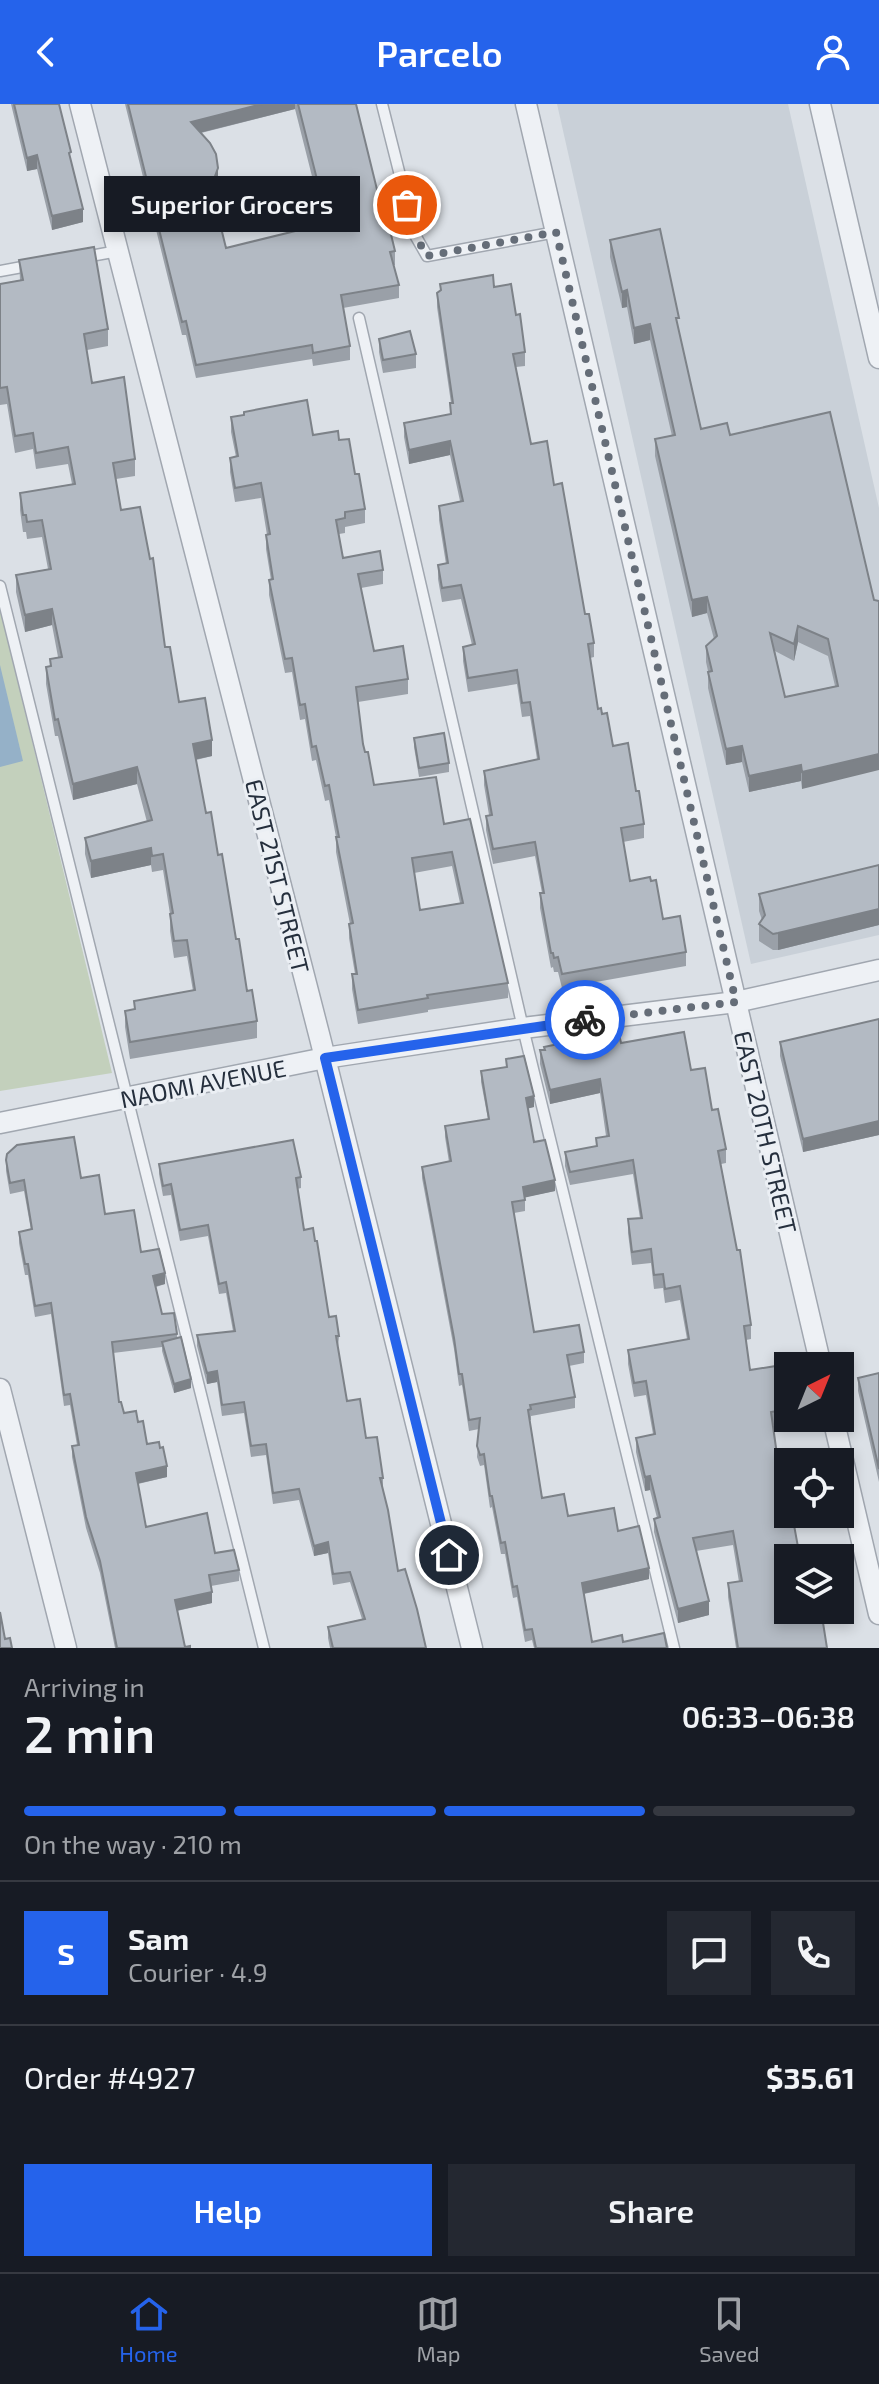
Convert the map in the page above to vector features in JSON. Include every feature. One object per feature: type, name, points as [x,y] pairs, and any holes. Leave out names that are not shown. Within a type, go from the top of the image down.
[{"type":"street","name":"EAST 21ST STREET","points":[[80,104],[325,1058],[472,1648]]},
{"type":"street","name":"EAST 20TH STREET","points":[[526,104],[818,1352]]},
{"type":"street","points":[[820,104],[879,358]]},
{"type":"street","name":"NAOMI AVENUE","points":[[0,1123],[325,1058],[523,1028],[736,1002],[879,970]]},
{"type":"street","points":[[0,1389],[66,1648]]},
{"type":"street","points":[[836,1432],[879,1614]]},
{"type":"lane","points":[[382,104],[415,235],[427,256],[556,232]]},
{"type":"lane","points":[[70,259],[118,251]]},
{"type":"lane","points":[[0,271],[42,264]]},
{"type":"lane","points":[[359,318],[523,1028],[674,1648]]},
{"type":"lane","points":[[0,586],[264,1648]]},
{"type":"shaded area","points":[[557,104],[788,104],[879,508],[879,935],[751,964]]},
{"type":"green space","points":[[0,608],[112,1073],[0,1091]]},
{"type":"water","points":[[0,665],[23,761],[0,767]]},
{"type":"building","points":[[14,104],[59,104],[83,209],[52,216],[37,155],[27,158]]},
{"type":"building","points":[[128,104],[262,104],[191,122],[216,154],[218,168],[211,187],[226,248],[328,223],[298,104],[356,104],[395,251],[390,252],[399,285],[341,295],[350,346],[313,353],[312,345],[196,365],[186,321],[182,322]]},
{"type":"building","points":[[660,229],[701,429],[727,423],[730,435],[830,412],[874,600],[879,601],[879,754],[802,772],[801,765],[749,776],[742,746],[726,749],[708,672],[712,671],[706,646],[717,636],[707,597],[692,600],[655,439],[675,435],[650,324],[634,328],[627,290],[622,292],[610,240]],"holes":[[[798,626],[828,639],[838,686],[785,697],[770,633],[794,644]]]},
{"type":"building","points":[[94,247],[108,329],[84,334],[92,383],[124,377],[135,459],[113,463],[121,510],[140,507],[150,559],[153,558],[165,647],[170,647],[179,702],[205,698],[212,740],[193,744],[206,813],[211,812],[218,855],[222,854],[236,939],[239,939],[247,991],[252,990],[257,1021],[130,1042],[125,1011],[135,1009],[134,1001],[195,990],[187,940],[174,941],[170,914],[173,913],[163,854],[152,856],[151,848],[91,861],[85,838],[152,820],[137,767],[73,784],[58,719],[55,720],[46,667],[51,666],[50,659],[62,657],[52,609],[25,615],[16,575],[51,569],[42,520],[27,522],[20,493],[75,484],[68,447],[36,453],[33,433],[15,436],[7,387],[0,388],[0,284],[23,280],[19,260]]},
{"type":"building","points":[[493,275],[494,287],[511,284],[516,315],[520,314],[525,352],[513,354],[531,444],[547,441],[554,485],[562,483],[585,614],[589,614],[594,643],[588,644],[598,709],[601,708],[602,714],[607,713],[613,746],[628,743],[636,791],[639,791],[644,824],[621,828],[630,881],[650,877],[651,881],[656,880],[663,919],[680,916],[686,952],[562,974],[558,957],[554,958],[551,953],[535,842],[493,849],[486,816],[492,815],[484,771],[539,759],[530,702],[522,703],[517,670],[468,678],[463,647],[475,644],[461,585],[442,588],[438,565],[448,563],[439,506],[463,501],[450,441],[409,450],[404,423],[451,414],[450,403],[453,403],[437,293],[441,290],[440,284]]},
{"type":"building","points":[[410,331],[416,354],[383,360],[379,339]]},
{"type":"building","points":[[307,400],[313,435],[338,431],[339,440],[349,439],[365,509],[345,512],[345,518],[336,520],[343,558],[380,551],[383,570],[358,574],[374,651],[403,646],[408,679],[356,687],[363,744],[365,752],[368,752],[374,785],[436,777],[444,824],[470,819],[508,983],[427,995],[428,998],[358,1010],[352,974],[357,974],[349,924],[353,923],[336,837],[339,837],[329,785],[325,786],[316,746],[312,747],[305,704],[300,705],[292,658],[285,659],[269,580],[273,579],[266,535],[270,534],[261,483],[235,488],[230,458],[238,456],[231,417],[244,415],[244,412]],"holes":[[[452,852],[463,903],[420,910],[412,858]]]},
{"type":"building","points":[[444,733],[449,763],[419,768],[414,738]]},
{"type":"building","points":[[879,865],[879,909],[773,934],[759,924],[765,915],[759,894]]},
{"type":"building","points":[[879,1019],[879,1121],[803,1139],[780,1042]]},
{"type":"building","points":[[684,1032],[691,1070],[705,1068],[712,1110],[718,1109],[726,1149],[718,1151],[737,1250],[740,1250],[751,1325],[744,1326],[750,1370],[774,1366],[774,1412],[771,1412],[776,1448],[774,1528],[795,1528],[797,1544],[774,1544],[774,1624],[823,1624],[827,1648],[738,1648],[728,1583],[742,1581],[733,1531],[693,1538],[709,1601],[678,1609],[654,1519],[660,1517],[650,1476],[645,1477],[636,1438],[655,1434],[646,1381],[634,1383],[628,1350],[689,1339],[680,1286],[665,1289],[663,1274],[654,1275],[651,1249],[632,1252],[628,1219],[642,1218],[633,1160],[570,1172],[565,1152],[597,1146],[596,1138],[609,1136],[600,1079],[550,1090],[540,1050],[619,1034],[621,1043]]},
{"type":"building","points":[[524,1056],[534,1096],[526,1098],[534,1142],[545,1140],[555,1180],[523,1187],[525,1200],[512,1202],[534,1332],[579,1325],[584,1352],[567,1355],[575,1397],[530,1405],[531,1409],[528,1410],[542,1498],[564,1494],[568,1516],[614,1508],[618,1531],[639,1526],[649,1568],[582,1583],[592,1642],[622,1635],[623,1642],[664,1633],[667,1648],[536,1648],[532,1629],[525,1630],[517,1586],[513,1587],[505,1542],[501,1543],[490,1496],[484,1454],[480,1455],[477,1446],[480,1418],[469,1420],[422,1167],[451,1161],[445,1126],[489,1119],[481,1071],[507,1067],[506,1059]]},
{"type":"building","points":[[74,1137],[81,1178],[99,1175],[105,1214],[134,1210],[141,1252],[159,1249],[165,1273],[153,1276],[162,1314],[174,1313],[177,1334],[112,1342],[119,1402],[124,1413],[136,1411],[138,1422],[143,1421],[147,1444],[159,1442],[160,1448],[163,1447],[167,1466],[136,1473],[146,1527],[207,1513],[215,1553],[234,1550],[239,1570],[209,1575],[212,1592],[175,1600],[185,1647],[190,1648],[117,1648],[72,1446],[79,1445],[70,1394],[64,1395],[51,1303],[35,1306],[28,1264],[25,1264],[19,1232],[32,1229],[24,1180],[10,1183],[7,1154],[17,1145]]},
{"type":"building","points":[[293,1140],[301,1177],[296,1178],[304,1230],[313,1228],[329,1317],[336,1316],[339,1336],[336,1336],[347,1401],[360,1399],[366,1438],[377,1437],[383,1478],[380,1478],[398,1571],[405,1569],[426,1648],[333,1648],[328,1627],[365,1619],[350,1572],[333,1574],[328,1542],[314,1546],[299,1489],[273,1493],[266,1444],[251,1446],[244,1402],[222,1405],[217,1371],[207,1373],[197,1335],[235,1331],[226,1282],[219,1284],[208,1225],[180,1230],[171,1184],[163,1186],[159,1164]]},
{"type":"building","points":[[181,1337],[191,1379],[174,1384],[162,1342]]},
{"type":"building","points":[[879,1373],[879,1469],[858,1378]]},
{"type":"building","points":[[0,1612],[5,1639],[10,1638],[12,1648],[0,1648]]},
{"type":"way so far","points":[[407,205],[415,235],[427,256],[556,232],[736,1002],[585,1020]]},
{"type":"place","name":"Superior Grocers","points":[[407,205]]},
{"type":"route","points":[[449,1555],[325,1058],[585,1020]]}]
